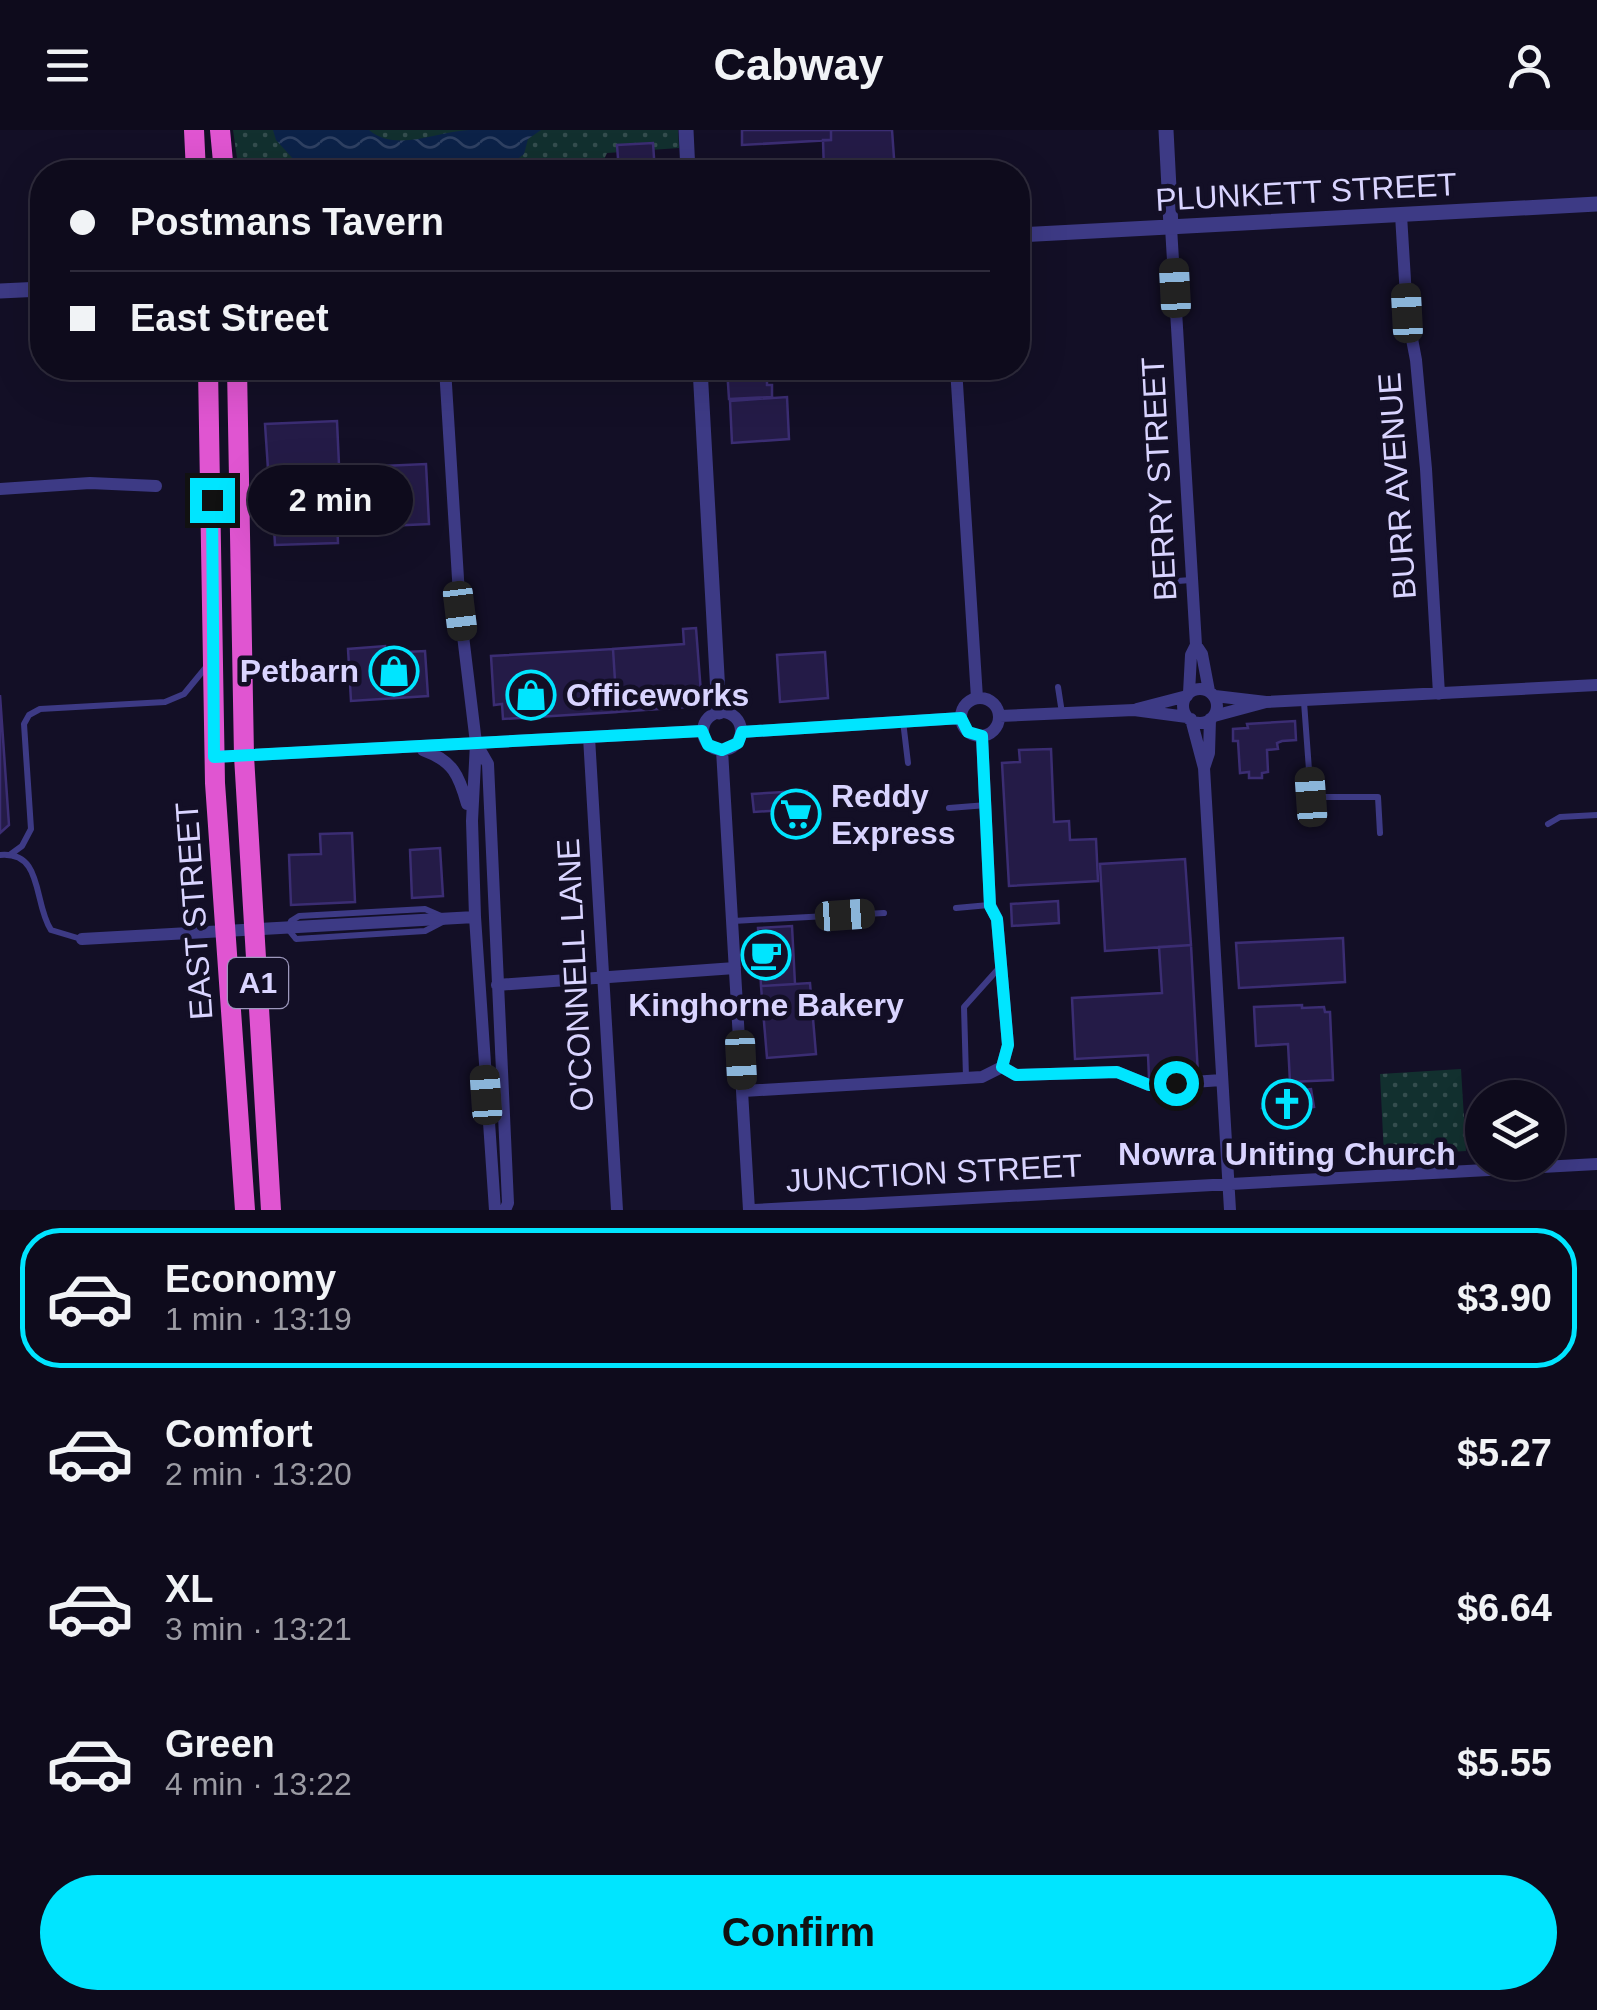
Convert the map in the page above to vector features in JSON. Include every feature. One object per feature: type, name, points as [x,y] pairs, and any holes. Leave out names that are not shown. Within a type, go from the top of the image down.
[{"type":"highway","points":[[194,130],[195,160]]},
{"type":"highway","points":[[220,130],[223,160]]},
{"type":"highway","name":"EAST STREET","points":[[208,380],[214,757],[245,1210]]},
{"type":"highway","name":"EAST STREET","points":[[237,380],[244,756],[271,1210]]},
{"type":"street","points":[[686,130],[687,160]]},
{"type":"street","name":"BERRY STREET","points":[[1166,130],[1196,644],[1212,694]]},
{"type":"street","name":"PLUNKETT STREET","points":[[1030,234],[1597,204]]},
{"type":"street","name":"BURR AVENUE","points":[[1401,214],[1407,313],[1416,360],[1426,469],[1439,694]]},
{"type":"street","points":[[0,291],[30,290]]},
{"type":"street","points":[[447,380],[460,611],[476,744],[472,821],[475,917],[495,1210]]},
{"type":"street","points":[[701,380],[719,712]]},
{"type":"street","points":[[957,380],[977,698]]},
{"type":"street","points":[[0,488],[90,483],[156,486]]},
{"type":"street","name":"BERRY STREET","points":[[1188,694],[1191,655],[1196,644]]},
{"type":"street","points":[[1134,710],[1199,689],[1266,702],[1597,685]]},
{"type":"street","points":[[1188,694],[1184,706],[1204,768],[1230,1210]]},
{"type":"street","points":[[1204,768],[1217,708],[1212,694]]},
{"type":"street","points":[[977,698],[990,700],[1000,716],[993,732],[982,736],[968,732],[961,718],[967,703],[977,698]]},
{"type":"street","points":[[1000,716],[1134,710],[1203,722],[1266,702]]},
{"type":"street","points":[[719,712],[735,716],[742,732],[738,743],[722,750],[708,745],[702,731],[705,720],[719,712]]},
{"type":"street","points":[[742,732],[961,718]]},
{"type":"street","points":[[214,757],[702,731]]},
{"type":"street","points":[[743,1091],[966,1078],[987,1076],[1002,1067],[1008,1045],[997,919],[990,906],[982,736]]},
{"type":"street","name":"O'CONNELL LANE","points":[[589,737],[617,1210]]},
{"type":"street","points":[[476,744],[488,764],[508,1202],[505,1210]]},
{"type":"street","points":[[414,747],[439,756],[456,770],[472,821]]},
{"type":"street","points":[[722,750],[752,1210]]},
{"type":"street","points":[[475,917],[493,874]]},
{"type":"street","points":[[82,939],[475,917]]},
{"type":"street","points":[[475,917],[496,954]]},
{"type":"street","points":[[498,985],[735,968]]},
{"type":"street","points":[[1002,1067],[1016,1075],[1117,1072],[1149,1085],[1222,1080]]},
{"type":"street","name":"JUNCTION STREET","points":[[752,1210],[1597,1164]]},
{"type":"lane","points":[[1164,582],[1192,580]]},
{"type":"lane","points":[[12,854],[22,846],[31,828],[24,724],[29,715],[40,710],[166,702],[192,687],[213,657]]},
{"type":"lane","points":[[1058,687],[1062,714]]},
{"type":"lane","points":[[1304,701],[1311,797],[1378,797],[1380,833]]},
{"type":"lane","points":[[903,721],[908,763]]},
{"type":"lane","points":[[948,808],[986,805]]},
{"type":"lane","points":[[1548,824],[1560,817],[1597,815]]},
{"type":"lane","points":[[0,855],[12,854],[26,860],[35,874],[42,914],[52,930],[82,939]]},
{"type":"lane","points":[[956,908],[990,906]]},
{"type":"lane","points":[[425,909],[448,919],[425,931],[321,940],[296,939],[288,929],[294,918],[319,914],[425,909]]},
{"type":"lane","points":[[733,921],[884,912]]},
{"type":"lane","points":[[966,1078],[964,1007],[1002,965]]},
{"type":"green space","points":[[233,130],[678,130],[679,148],[607,153],[604,160],[237,160]]},
{"type":"green space","points":[[1461,1069],[1465,1151],[1384,1156],[1380,1074]]},
{"type":"water","points":[[273,130],[369,130],[380,137],[404,140],[469,130],[541,130],[528,139],[524,154],[516,160],[294,160],[276,140]]},
{"type":"building","points":[[742,130],[831,130],[831,140],[742,145]]},
{"type":"building","points":[[831,130],[892,130],[894,160],[824,160],[823,140],[831,140]]},
{"type":"building","points":[[653,143],[654,160],[618,160],[617,145]]},
{"type":"building","points":[[728,380],[767,380],[767,385],[772,385],[772,397],[729,399]]},
{"type":"building","points":[[787,397],[789,439],[732,443],[730,401]]},
{"type":"building","points":[[337,421],[339,465],[268,469],[265,424]]},
{"type":"building","points":[[426,464],[429,524],[364,527],[361,467]]},
{"type":"building","points":[[335,469],[338,543],[275,545],[271,473]]},
{"type":"building","points":[[696,628],[702,706],[617,712],[613,649],[684,644],[683,629]]},
{"type":"building","points":[[385,646],[385,653],[425,651],[428,696],[351,701],[348,649]]},
{"type":"building","points":[[613,649],[617,712],[503,719],[502,704],[494,705],[491,656]]},
{"type":"building","points":[[825,652],[828,698],[780,702],[777,655]]},
{"type":"building","points":[[0,695],[9,825],[0,833]]},
{"type":"building","points":[[1295,721],[1296,740],[1282,741],[1277,743],[1278,749],[1267,750],[1268,772],[1262,773],[1262,778],[1240,773],[1238,741],[1233,741],[1233,729],[1248,728],[1247,724]]},
{"type":"building","points":[[1051,749],[1054,822],[1069,821],[1070,840],[1096,839],[1098,881],[1009,886],[1002,763],[1020,762],[1019,750]]},
{"type":"building","name":"Reddy Express","points":[[807,791],[809,833],[790,835],[789,819],[784,819],[783,792]]},
{"type":"building","points":[[783,792],[784,810],[754,812],[752,794]]},
{"type":"building","points":[[352,833],[355,902],[291,905],[289,855],[321,854],[320,834]]},
{"type":"building","points":[[440,848],[443,896],[412,898],[410,850]]},
{"type":"building","points":[[1185,859],[1191,945],[1105,951],[1100,864]]},
{"type":"building","points":[[1058,901],[1059,923],[1012,926],[1011,904]]},
{"type":"building","points":[[792,926],[795,984],[761,986],[758,928]]},
{"type":"building","points":[[1343,938],[1345,982],[1239,988],[1236,943]]},
{"type":"building","points":[[1191,945],[1198,1075],[1149,1078],[1148,1055],[1075,1059],[1072,998],[1162,993],[1159,947]]},
{"type":"building","points":[[810,983],[816,1054],[767,1058],[761,986]]},
{"type":"building","points":[[1254,1007],[1324,1007],[1325,1012],[1330,1012],[1333,1080],[1290,1082],[1288,1044],[1256,1046]]},
{"type":"building","name":"Nowra Uniting Church","points":[[1311,1089],[1314,1107],[1268,1113],[1267,1108],[1262,1108],[1265,1094]]},
{"type":"place","name":"Petbarn","points":[[394,671]]},
{"type":"place","name":"Officeworks","points":[[531,695]]},
{"type":"place","name":"Reddy Express","points":[[796,814]]},
{"type":"place","name":"Kinghorne Bakery","points":[[766,955]]},
{"type":"place","name":"Nowra Uniting Church","points":[[1287,1104]]},
{"type":"route","points":[[212,500],[214,757],[702,731],[712,748],[728,750],[738,743],[742,732],[961,718],[968,732],[982,736],[990,906],[997,919],[1008,1045],[1002,1067],[1016,1075],[1117,1072],[1149,1085],[1176,1083]]}]
